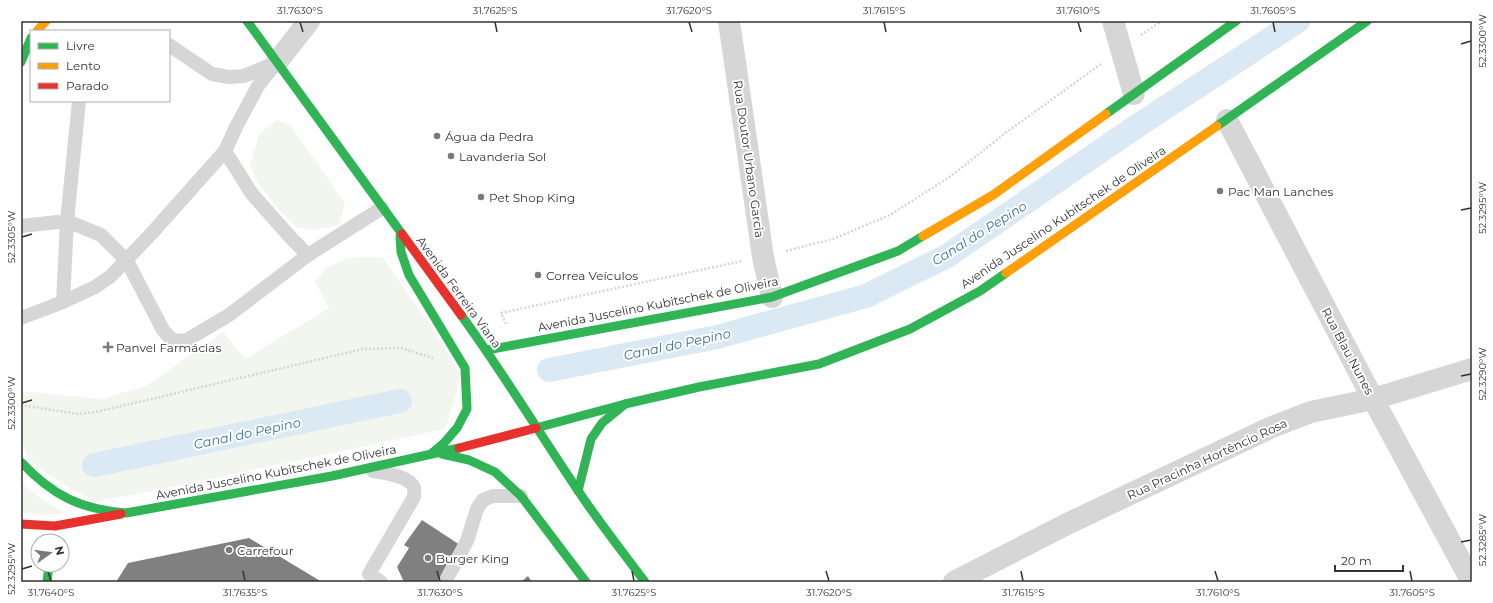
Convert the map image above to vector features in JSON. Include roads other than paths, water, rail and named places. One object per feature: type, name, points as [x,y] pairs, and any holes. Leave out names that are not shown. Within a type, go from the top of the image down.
[{"type":"main road","points":[[38,30],[46,21]]},
{"type":"main road","name":"Avenida Ferreira Viana","points":[[247,21],[487,350],[578,491],[645,582]]},
{"type":"main road","name":"Avenida Juscelino Kubitschek de Oliveira","points":[[487,350],[772,297],[898,251],[993,194],[1236,21]]},
{"type":"main road","name":"Avenida Juscelino Kubitschek de Oliveira","points":[[21,524],[54,530],[126,513],[361,469],[435,454],[625,404],[699,387],[819,364],[910,329],[980,291],[1367,21]]},
{"type":"main road","points":[[21,62],[30,40]]},
{"type":"main road","points":[[400,232],[401,252],[409,275],[465,368],[467,409],[457,428],[435,454],[469,460],[495,472],[521,496],[586,582]]},
{"type":"main road","points":[[578,491],[591,439],[602,423],[625,404]]},
{"type":"main road","points":[[21,462],[34,477],[66,499],[96,509],[126,513]]},
{"type":"street","points":[[277,62],[309,21]]},
{"type":"street","name":"Rua Doutor Urbano Garcia","points":[[729,21],[763,257],[772,297]]},
{"type":"street","points":[[1114,21],[1134,94]]},
{"type":"street","name":"Rua Blau Nunes","points":[[1227,120],[1372,399],[1472,582]]},
{"type":"street","name":"Rua Pracinha Hortêncio Rosa","points":[[954,582],[1069,524],[1272,427],[1311,412],[1372,399],[1472,369]]},
{"type":"lane","points":[[170,46],[212,74],[229,77],[244,76],[277,62]]},
{"type":"lane","points":[[21,318],[63,302],[95,287],[111,276],[127,261],[225,151],[258,86],[277,62]]},
{"type":"lane","points":[[63,302],[67,221],[79,102]]},
{"type":"lane","points":[[225,151],[252,194],[308,255]]},
{"type":"lane","points":[[21,226],[67,221],[101,235],[127,261],[163,330],[172,340],[185,341],[228,315],[308,255],[382,208]]},
{"type":"lane","points":[[361,469],[395,475],[409,481],[414,488],[414,497],[369,574],[381,582]]},
{"type":"lane","points":[[445,582],[466,542],[477,509],[483,500],[493,496],[521,496]]},
{"type":"waterway","name":"Canal do Pepino","points":[[549,370],[717,337],[866,296],[947,256],[1140,124],[1298,21]]},
{"type":"waterway","name":"Canal do Pepino","points":[[94,465],[400,401]]},
{"type":"place","name":"Água da Pedra","points":[[437,136]]},
{"type":"place","name":"Lavanderia Sol","points":[[451,156]]},
{"type":"place","name":"Pac Man Lanches","points":[[1220,191]]},
{"type":"place","name":"Pet Shop King","points":[[481,197]]},
{"type":"place","name":"Correa Veículos","points":[[538,275]]},
{"type":"place","name":"Panvel Farmácias","points":[[108,347]]},
{"type":"place","name":"Carrefour","points":[[229,550]]},
{"type":"place","name":"Burger King","points":[[428,558]]}]
